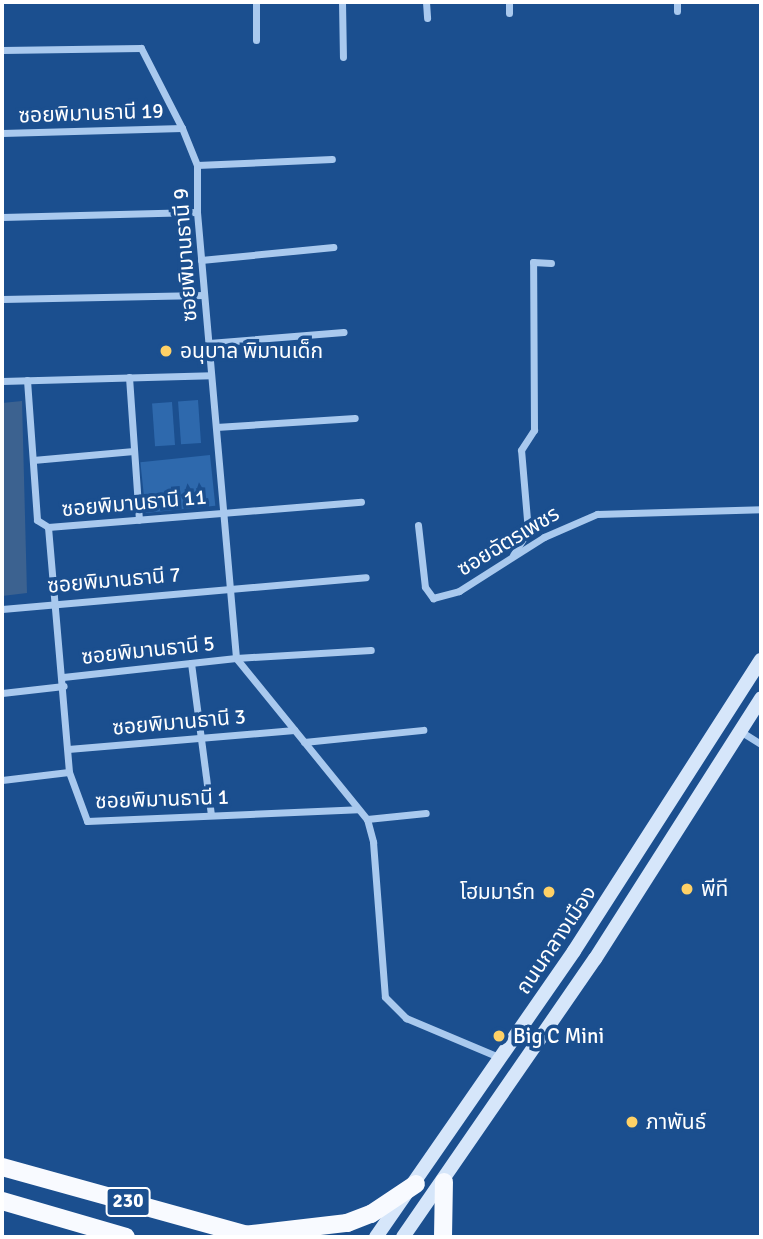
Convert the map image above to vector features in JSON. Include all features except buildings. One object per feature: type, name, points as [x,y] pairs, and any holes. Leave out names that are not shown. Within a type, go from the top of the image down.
[{"type":"highway","name":"230","points":[[2,1167],[248,1236]]},
{"type":"highway","points":[[443,1237],[444,1182]]},
{"type":"highway","points":[[248,1236],[347,1223],[371,1214],[416,1184]]},
{"type":"highway","name":"230","points":[[2,1201],[79,1231],[127,1237]]},
{"type":"main road","name":"ถนนกลางเมือง","points":[[376,1237],[502,1059],[761,660]]},
{"type":"main road","name":"ถนนกลางเมือง","points":[[403,1237],[444,1182],[637,894],[761,698]]},
{"type":"main road","points":[[619,882],[637,894]]},
{"type":"street","points":[[256,2],[256,40]]},
{"type":"street","points":[[342,2],[343,57]]},
{"type":"street","points":[[426,2],[427,18]]},
{"type":"street","points":[[509,2],[509,13]]},
{"type":"street","points":[[677,2],[677,11]]},
{"type":"street","name":"ซอยพิมานธานี 9","points":[[2,50],[141,48],[182,128],[197,165],[197,212],[236,658]]},
{"type":"street","name":"ซอยพิมานธานี 19","points":[[2,133],[182,128]]},
{"type":"street","points":[[197,165],[332,159]]},
{"type":"street","points":[[2,217],[197,212]]},
{"type":"street","points":[[201,260],[333,247]]},
{"type":"street","points":[[513,556],[528,531],[521,450],[534,430],[533,262],[551,263]]},
{"type":"street","points":[[2,299],[204,295]]},
{"type":"street","points":[[209,342],[344,332]]},
{"type":"street","points":[[2,381],[211,375]]},
{"type":"street","points":[[128,377],[139,520]]},
{"type":"street","points":[[27,380],[37,520],[48,527],[64,682],[69,772]]},
{"type":"street","points":[[216,427],[355,418]]},
{"type":"street","points":[[33,460],[134,451]]},
{"type":"street","name":"ซอยพิมานธานี 11","points":[[48,527],[361,502]]},
{"type":"street","name":"ซอยฉัตรเพชร","points":[[418,525],[425,587],[433,598],[459,591],[569,524],[597,514],[761,509]]},
{"type":"street","name":"ซอยพิมานธานี 7","points":[[2,609],[55,602],[366,577]]},
{"type":"street","name":"ซอยพิมานธานี 5","points":[[2,693],[191,663],[371,650]]},
{"type":"street","points":[[236,658],[367,819],[373,842],[385,997],[406,1018],[502,1059]]},
{"type":"street","points":[[191,663],[211,815]]},
{"type":"street","name":"ซอยพิมานธานี 3","points":[[68,749],[294,730]]},
{"type":"street","points":[[304,742],[423,730]]},
{"type":"street","points":[[740,731],[761,744]]},
{"type":"street","name":"ซอยพิมานธานี 1","points":[[2,780],[69,772],[87,821],[358,809]]},
{"type":"street","points":[[367,819],[426,813]]},
{"type":"shaded area","points":[[198,400],[201,443],[181,444],[178,401]]},
{"type":"shaded area","points":[[22,401],[27,593],[2,596],[2,403]]},
{"type":"shaded area","points":[[172,402],[175,445],[155,446],[152,403]]},
{"type":"shaded area","points":[[210,455],[215,506],[146,513],[140,462]]},
{"type":"place","name":"อนุบาล พิมานเด็ก","points":[[166,351]]},
{"type":"place","name":"พีที","points":[[687,889]]},
{"type":"place","name":"โฮมมาร์ท","points":[[549,892]]},
{"type":"place","name":"Big C Mini","points":[[499,1036]]},
{"type":"place","name":"ภาพันธ์","points":[[632,1122]]}]
